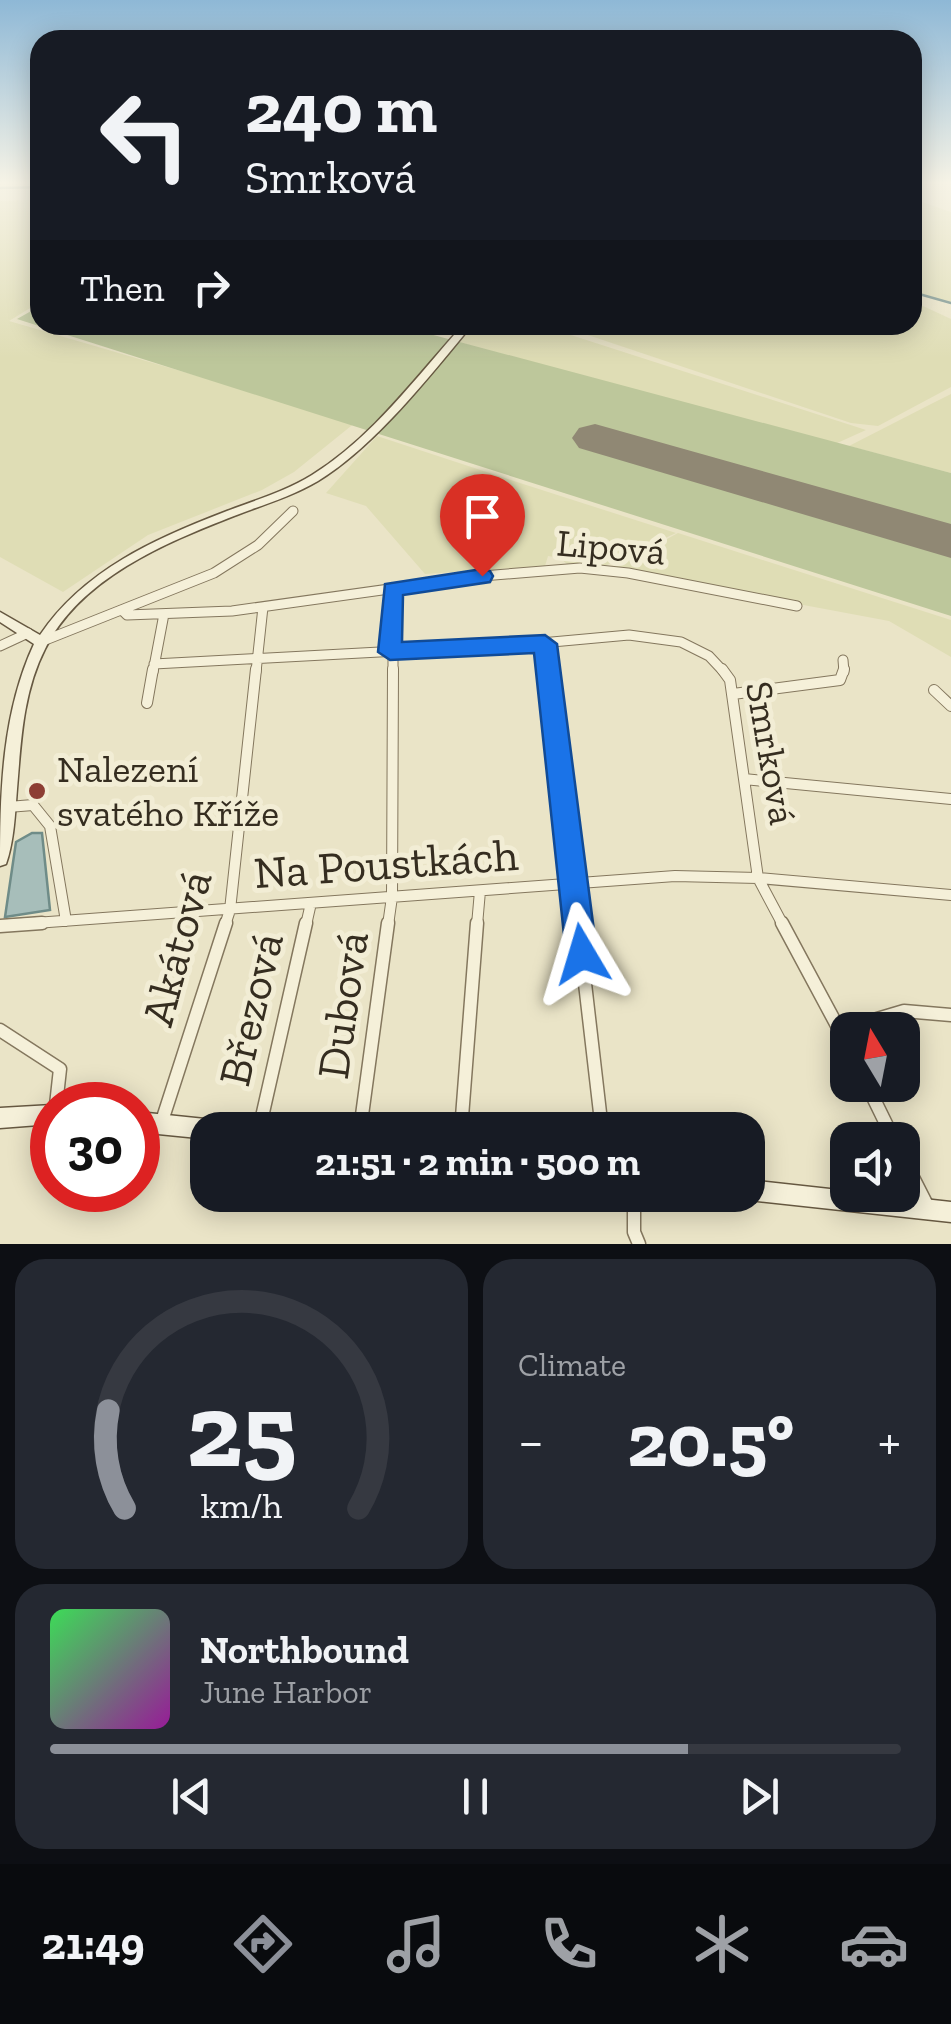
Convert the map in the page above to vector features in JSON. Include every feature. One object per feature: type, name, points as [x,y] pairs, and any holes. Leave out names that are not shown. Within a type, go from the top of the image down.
[{"type":"street","points":[[0,859],[8,806],[7,736],[34,637],[130,559],[173,536],[321,475],[346,456],[459,335]]},
{"type":"street","points":[[0,646],[84,626],[214,573],[258,545],[292,511]]},
{"type":"street","name":"Lipová","points":[[122,610],[127,615],[264,608],[580,568],[797,606]]},
{"type":"street","name":"Dubová","points":[[362,1112],[392,897],[392,589]]},
{"type":"street","points":[[69,608],[71,621],[84,626]]},
{"type":"street","name":"Akátová","points":[[160,1124],[230,910],[264,608]]},
{"type":"street","points":[[148,702],[164,614]]},
{"type":"street","points":[[0,616],[34,637]]},
{"type":"street","name":"Smrková","points":[[154,664],[545,644],[634,635],[682,642],[722,666],[730,680],[758,878],[830,1012]]},
{"type":"street","points":[[545,644],[600,1112]]},
{"type":"street","points":[[732,694],[840,680],[844,676],[843,660]]},
{"type":"street","points":[[934,690],[951,706]]},
{"type":"street","points":[[744,779],[951,798]]},
{"type":"street","points":[[8,806],[33,805],[50,826],[66,922]]},
{"type":"street","name":"Na Poustkách","points":[[0,926],[675,876],[758,878],[951,895]]},
{"type":"street","points":[[462,1112],[480,891]]},
{"type":"street","name":"Březová","points":[[262,1112],[310,903]]},
{"type":"street","points":[[920,1012],[951,1015]]},
{"type":"street","points":[[0,1030],[60,1069],[59,1082]]},
{"type":"street","points":[[0,1118],[30,1116]]},
{"type":"street","points":[[160,1124],[190,1127]]},
{"type":"street","points":[[920,1191],[929,1209]]},
{"type":"street","points":[[765,1192],[951,1212]]},
{"type":"street","points":[[635,1212],[636,1240]]},
{"type":"shaded area","points":[[0,242],[30,242],[30,308],[9,321],[30,327],[30,335],[57,335],[356,422],[294,472],[262,490],[148,535],[63,592],[0,557]]},
{"type":"shaded area","points":[[922,242],[951,242],[951,303],[922,294]]},
{"type":"shaded area","points":[[922,306],[951,319],[951,387],[878,426],[851,423],[588,335],[922,335]]},
{"type":"shaded area","points":[[466,335],[571,335],[866,430],[835,444],[457,345]]},
{"type":"shaded area","points":[[951,394],[951,473],[849,446],[931,404]]},
{"type":"shaded area","points":[[377,436],[676,533],[605,566],[567,564],[548,556],[545,566],[425,574],[366,506],[326,493]]},
{"type":"shaded area","points":[[678,533],[951,620],[951,657],[889,621],[612,569]]},
{"type":"green space","points":[[30,312],[30,323],[17,319]]},
{"type":"green space","points":[[67,335],[434,335],[951,473],[951,616]]},
{"type":"water","points":[[32,833],[42,833],[50,910],[5,917],[16,842]]},
{"type":"waterway","points":[[922,295],[951,303]]},
{"type":"runway","points":[[595,438],[951,541]]},
{"type":"place","name":"Nalezení svatého Kříže","points":[[37,791]]},
{"type":"route","points":[[482,576],[392,589],[390,652],[545,644],[582,954]]}]
